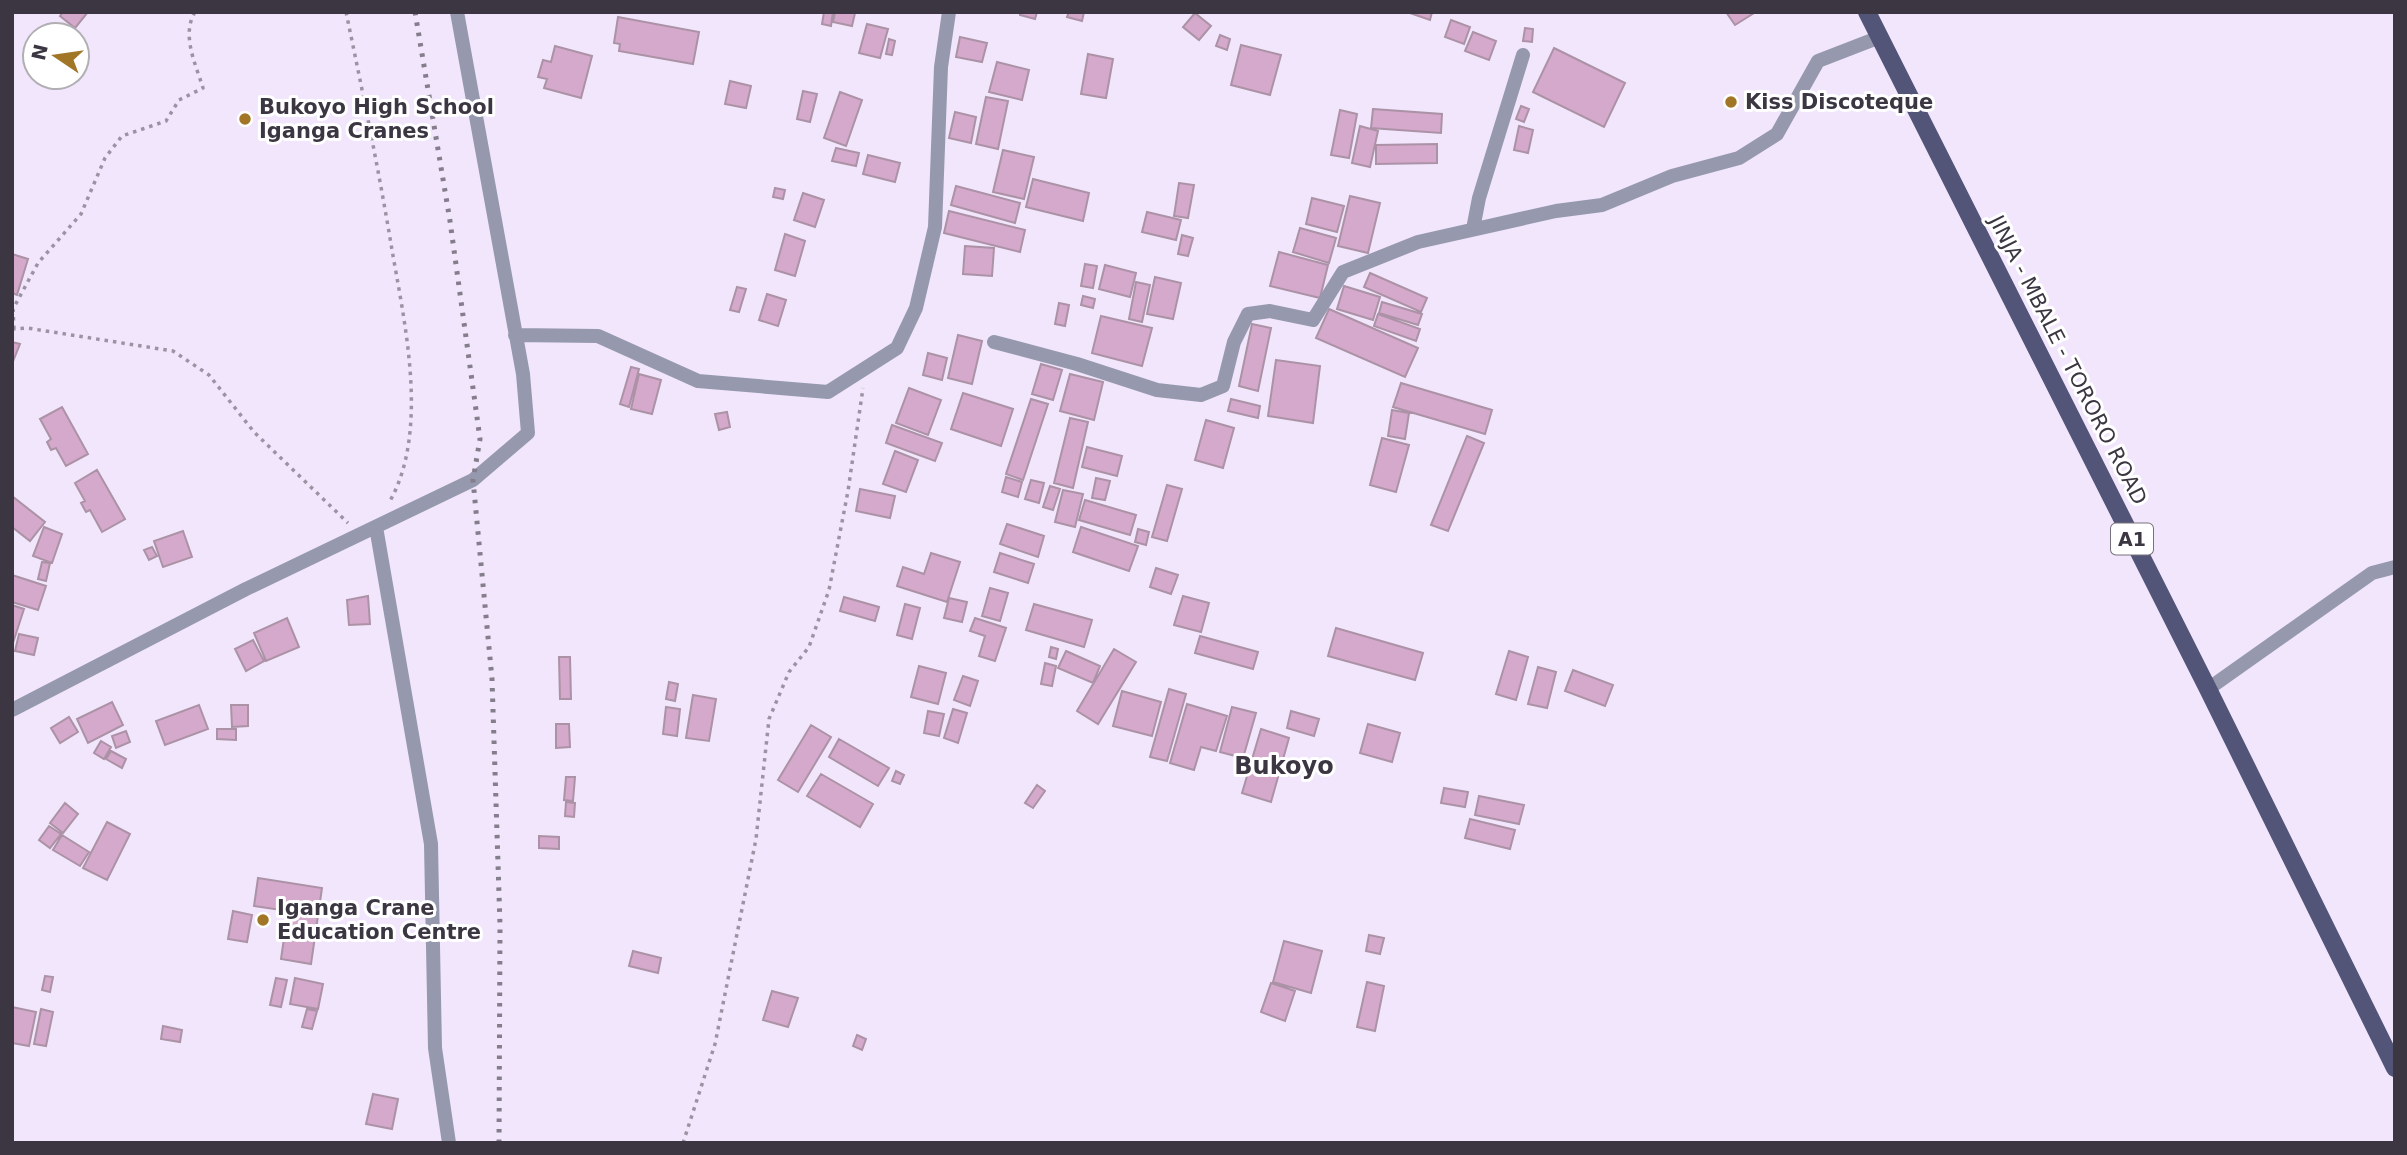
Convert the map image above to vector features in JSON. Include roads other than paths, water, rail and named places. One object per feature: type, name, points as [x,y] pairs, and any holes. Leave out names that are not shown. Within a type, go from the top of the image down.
[{"type":"main road","name":"JINJA - MBALE - TORORO ROAD","points":[[1867,12],[2208,689],[2395,1068]]},
{"type":"street","points":[[12,710],[246,589],[473,480],[528,433],[523,374],[457,12]]},
{"type":"street","points":[[516,335],[598,336],[698,381],[828,392],[897,348],[916,308],[935,227],[941,66],[949,12]]},
{"type":"street","points":[[993,342],[1077,364],[1157,390],[1201,395],[1223,386],[1234,342],[1248,314],[1270,311],[1313,320],[1343,272],[1418,242],[1556,211],[1602,205],[1672,176],[1739,158],[1777,134],[1818,61],[1880,37]]},
{"type":"street","points":[[1473,229],[1479,198],[1522,55]]},
{"type":"street","points":[[376,527],[431,844],[435,1048],[449,1143]]},
{"type":"street","points":[[2208,689],[2372,573],[2395,566]]},
{"type":"railway","points":[[415,12],[450,221],[480,439],[473,480],[492,679],[500,925],[499,1143]]},
{"type":"place","name":"Kiss Discoteque","points":[[1731,102]]},
{"type":"place","name":"Bukoyo High School Iganga Cranes","points":[[245,119]]},
{"type":"place","name":"Iganga Crane Education Centre","points":[[263,920]]},
{"type":"district","name":"Bukoyo","points":[[1284,766]]}]
